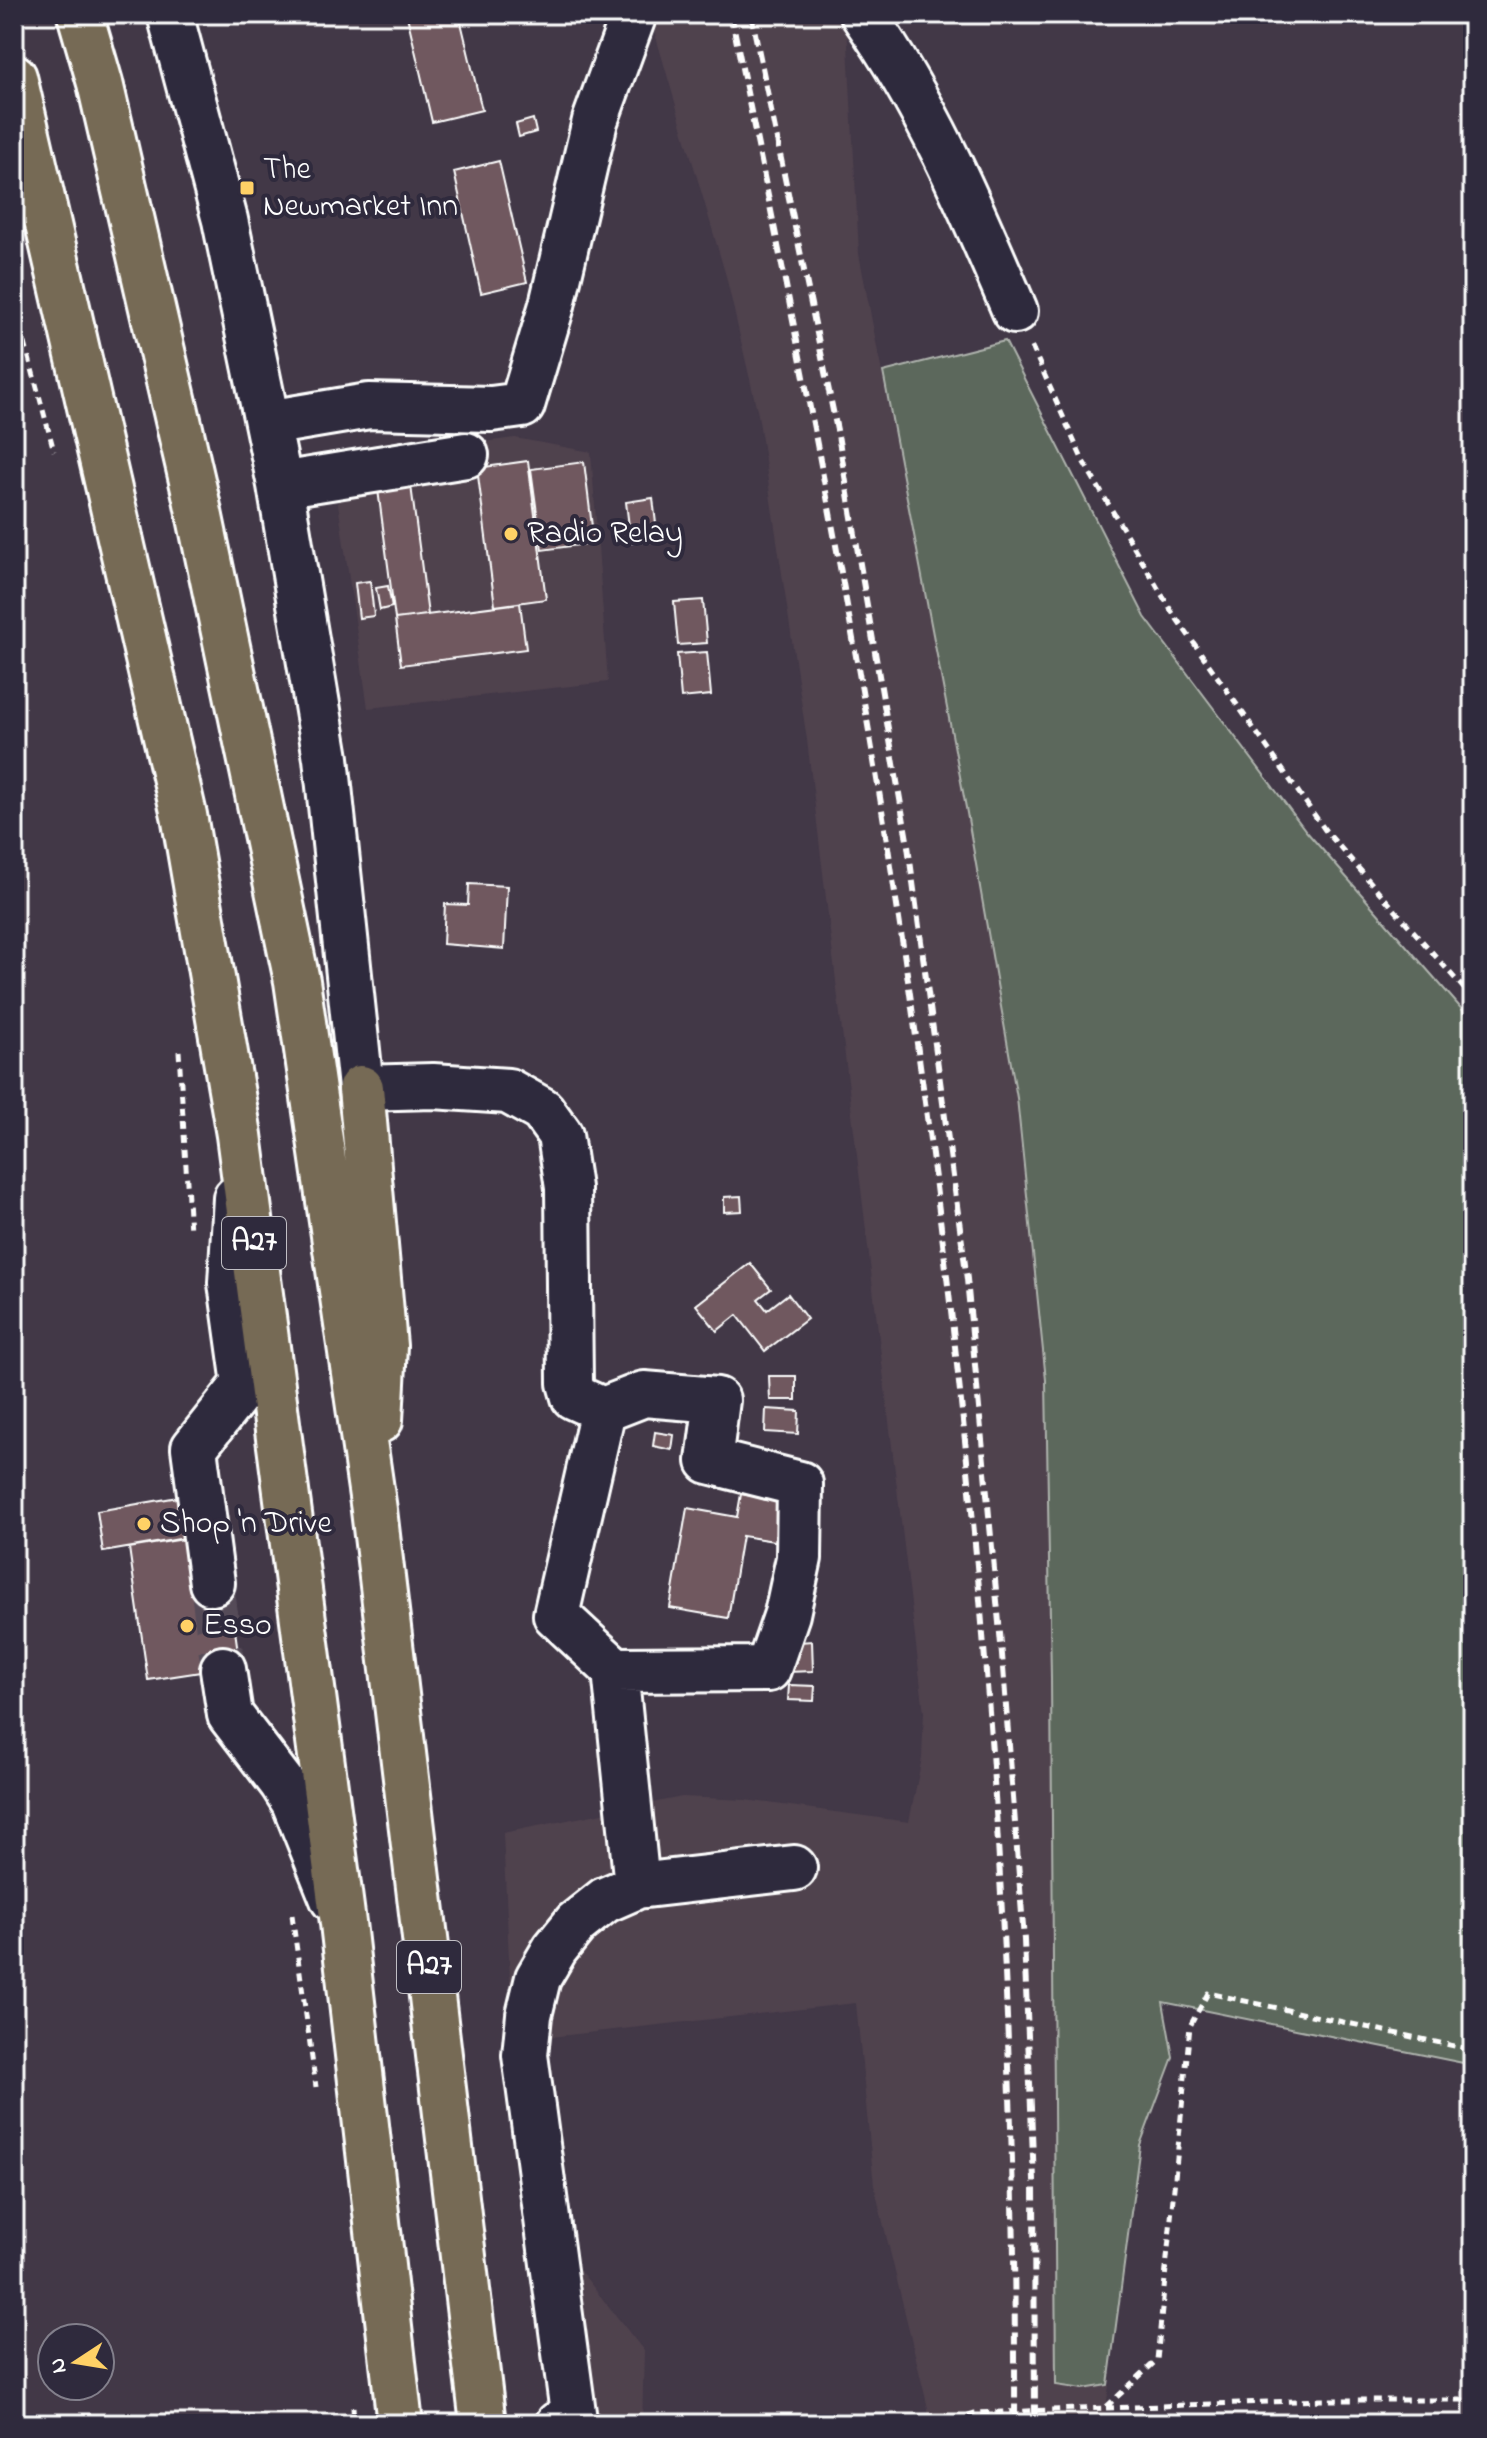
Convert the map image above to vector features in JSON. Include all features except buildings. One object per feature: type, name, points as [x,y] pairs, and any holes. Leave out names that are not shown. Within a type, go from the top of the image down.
[{"type":"highway","name":"A27","points":[[80,14],[100,83],[196,498],[297,981],[374,1510],[483,2424]]},
{"type":"highway","name":"A27","points":[[14,77],[184,815],[239,1135],[343,1923],[400,2424]]},
{"type":"highway","name":"A27","points":[[361,1088],[384,1346],[374,1510]]},
{"type":"street","points":[[170,14],[225,220],[280,485],[326,758],[361,1088],[433,1086],[508,1091],[542,1110],[560,1135],[568,1188],[570,1383],[574,1397],[603,1410],[644,1394],[717,1400],[709,1461],[800,1484],[799,1558],[787,1614],[768,1669],[615,1670]]},
{"type":"street","points":[[268,423],[369,406],[491,409],[522,405],[552,305],[595,121],[634,14]]},
{"type":"street","points":[[863,14],[897,63],[953,166],[1015,311]]},
{"type":"street","points":[[280,485],[466,455]]},
{"type":"street","points":[[212,1583],[194,1448],[245,1384],[231,1283],[239,1135]]},
{"type":"street","points":[[603,1410],[556,1615],[615,1670],[637,1886]]},
{"type":"street","points":[[223,1669],[230,1715],[294,1802],[343,1923]]},
{"type":"street","points":[[558,2424],[574,2420],[525,2055],[529,2015],[538,1978],[555,1949],[576,1923],[605,1900],[637,1886],[794,1868]]},
{"type":"path","points":[[14,302],[55,455]]},
{"type":"path","points":[[1015,311],[1083,461],[1172,612],[1325,830],[1473,999]]},
{"type":"path","points":[[178,1039],[191,1237]]},
{"type":"path","points":[[291,1910],[318,2099]]},
{"type":"path","points":[[1105,2408],[1157,2360],[1190,2026],[1208,1993],[1473,2050]]},
{"type":"path","points":[[351,2393],[354,2424]]},
{"type":"path","points":[[941,2424],[975,2413],[1320,2400],[1473,2400]]},
{"type":"shaded area","points":[[656,14],[842,14],[847,26],[859,254],[967,813],[1017,1098],[1046,1380],[1051,1678],[1055,1736],[1140,2145],[1104,2424],[928,2424],[928,2408],[874,2185],[856,2003],[541,2038],[570,2258],[644,2351],[642,2424],[571,2424],[517,2124],[503,1833],[682,1797],[745,1800],[909,1822],[922,1758],[924,1712],[807,740],[758,414],[726,276],[651,20]]},
{"type":"shaded area","points":[[515,438],[591,452],[608,682],[368,708],[332,462]]},
{"type":"green space","points":[[1005,341],[1145,617],[1306,831],[1473,1022],[1473,2065],[1163,2002],[1173,2057],[1140,2145],[1108,2385],[1083,2389],[1056,2385],[1046,1380],[1017,1098],[967,813],[883,372]]},
{"type":"tunnel","points":[[212,1583],[223,1669]]},
{"type":"railway","points":[[731,14],[854,643],[918,1049],[943,1244],[965,1440],[997,1833],[1008,2030],[1015,2424]]},
{"type":"railway","points":[[751,14],[838,435],[908,846],[967,1279],[1002,1655],[1024,1940],[1034,2180],[1035,2424]]},
{"type":"place","name":"The Newmarket Inn","points":[[247,188]]},
{"type":"place","name":"Radio Relay","points":[[511,534]]},
{"type":"place","name":"Shop 'n Drive","points":[[144,1524]]},
{"type":"place","name":"Esso","points":[[187,1626]]}]
